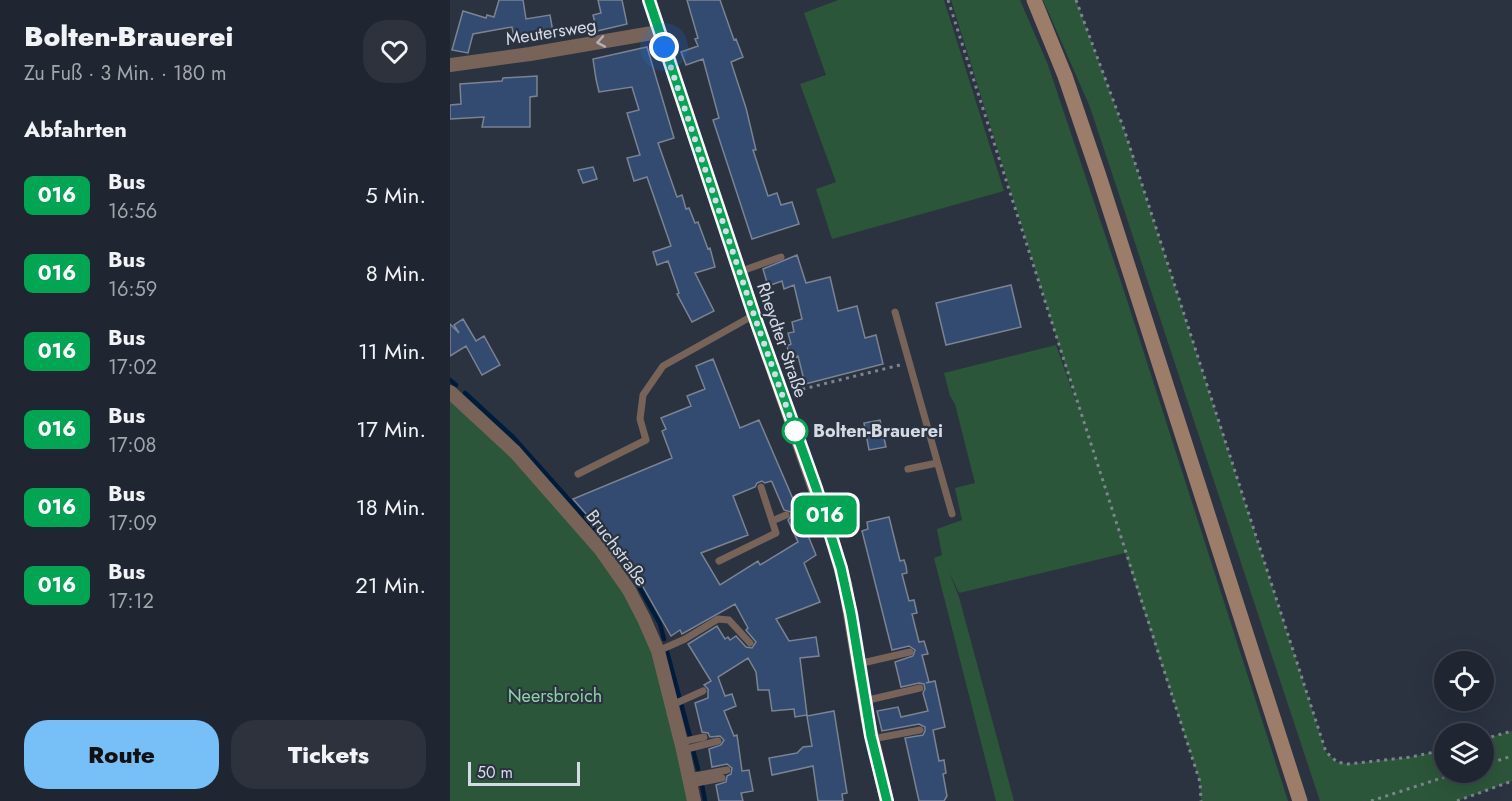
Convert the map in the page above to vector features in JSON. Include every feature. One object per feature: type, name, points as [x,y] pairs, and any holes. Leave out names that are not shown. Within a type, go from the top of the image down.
[{"type":"main road","points":[[1034,0],[1065,76],[1089,147],[1300,801]]},
{"type":"street","name":"Rheydter Straße","points":[[649,0],[739,272],[820,502],[845,584],[871,740],[887,801]]},
{"type":"street","name":"Meutersweg","points":[[450,65],[658,32]]},
{"type":"street","name":"Bruchstraße","points":[[450,392],[509,446],[601,550],[664,649],[697,779],[694,801]]},
{"type":"lane","points":[[739,272],[781,257]]},
{"type":"lane","points":[[894,312],[952,514]]},
{"type":"lane","points":[[578,474],[646,440],[640,419],[643,395],[663,366],[754,315]]},
{"type":"lane","points":[[908,469],[937,463]]},
{"type":"lane","points":[[719,561],[776,533],[761,487]]},
{"type":"lane","points":[[798,511],[820,502]]},
{"type":"lane","points":[[772,521],[786,515]]},
{"type":"lane","points":[[664,649],[718,619],[729,620],[750,643]]},
{"type":"lane","points":[[858,664],[910,652]]},
{"type":"lane","points":[[864,701],[920,688]]},
{"type":"lane","points":[[678,702],[703,691]]},
{"type":"lane","points":[[871,740],[920,730]]},
{"type":"lane","points":[[689,744],[704,737]]},
{"type":"lane","points":[[689,744],[718,741]]},
{"type":"lane","points":[[697,779],[727,770]]},
{"type":"lane","points":[[697,779],[722,778]]},
{"type":"path","points":[[948,0],[1200,782],[1201,801]]},
{"type":"path","points":[[1076,0],[1125,132],[1326,752],[1338,762],[1347,764],[1434,752]]},
{"type":"path","points":[[782,394],[909,363]]},
{"type":"path","points":[[1494,736],[1512,731]]},
{"type":"path","points":[[1494,762],[1512,756]]},
{"type":"path","points":[[1371,801],[1434,780]]},
{"type":"path","points":[[1457,801],[1512,781]]},
{"type":"green space","points":[[838,0],[944,0],[1004,191],[832,239],[816,189],[836,182],[800,84],[826,75],[804,13]]},
{"type":"green space","points":[[951,0],[1020,0],[1048,65],[1126,297],[1288,801],[1201,801],[1200,782],[1125,553],[959,593],[949,572],[959,597],[1014,801],[996,801],[934,558],[942,555],[937,529],[962,520],[955,488],[975,483],[955,404],[950,396],[944,373],[1056,345],[1081,416]]},
{"type":"green space","points":[[1043,0],[1076,0],[1125,132],[1326,752],[1337,762],[1348,764],[1434,752],[1434,783],[1494,783],[1494,736],[1512,731],[1512,781],[1457,801],[1320,801],[1090,107]]},
{"type":"green space","name":"Neersbroich","points":[[450,398],[503,446],[614,574],[646,630],[689,801],[450,801]]},
{"type":"building","points":[[499,0],[523,0],[526,19],[550,15],[553,32],[514,38],[512,27],[473,34],[468,53],[452,50],[463,11],[486,18],[487,15],[494,17]]},
{"type":"building","points":[[598,0],[622,0],[627,24],[597,31],[593,15],[601,13]]},
{"type":"building","points":[[687,0],[720,0],[734,40],[736,39],[743,57],[731,62],[746,108],[756,150],[753,150],[768,196],[777,193],[781,205],[792,202],[799,224],[752,239],[713,120],[719,118],[703,59],[686,65],[681,52],[698,46],[695,39],[698,38]]},
{"type":"building","points":[[647,47],[674,138],[658,143],[677,197],[682,195],[686,209],[689,208],[695,223],[698,222],[708,249],[710,248],[715,267],[695,273],[714,311],[692,322],[677,294],[679,293],[668,261],[657,265],[653,252],[671,246],[647,177],[634,181],[627,158],[640,155],[627,113],[639,110],[632,87],[599,92],[596,79],[593,59]]},
{"type":"building","points":[[537,76],[537,96],[530,97],[530,127],[482,127],[484,117],[450,119],[450,105],[461,104],[460,84]]},
{"type":"building","points":[[593,167],[597,179],[583,183],[578,170]]},
{"type":"building","points":[[797,255],[806,283],[830,277],[838,311],[857,306],[865,338],[876,335],[883,364],[805,384],[798,356],[790,359],[787,346],[791,344],[788,333],[794,332],[792,322],[802,319],[794,285],[784,289],[782,281],[768,286],[763,269]]},
{"type":"building","points":[[1011,285],[1021,327],[946,345],[936,303]]},
{"type":"building","points":[[463,319],[476,341],[484,336],[500,365],[482,375],[466,346],[450,356],[450,324],[459,333],[454,325]]},
{"type":"building","points":[[713,359],[740,428],[759,420],[796,506],[793,514],[800,516],[816,555],[804,563],[820,602],[776,619],[789,641],[816,637],[819,656],[800,658],[807,715],[795,717],[794,709],[772,711],[769,690],[758,690],[756,672],[748,658],[718,677],[725,696],[732,694],[736,706],[724,711],[734,736],[737,735],[742,771],[749,770],[753,791],[741,793],[743,801],[719,801],[716,785],[726,782],[732,768],[727,764],[712,767],[709,749],[721,745],[724,740],[720,736],[710,737],[708,733],[702,732],[695,703],[708,698],[708,689],[704,685],[711,681],[688,644],[717,626],[725,639],[728,637],[730,640],[736,636],[746,647],[752,648],[756,642],[746,630],[748,628],[735,604],[682,634],[680,630],[671,636],[630,564],[573,499],[672,458],[662,431],[666,429],[661,418],[691,406],[687,396],[705,389],[696,366]],"holes":[[[762,481],[772,482],[784,510],[791,512],[788,520],[798,542],[760,565],[758,561],[720,585],[701,553],[748,535],[733,496],[755,487],[757,483]]]},
{"type":"building","points":[[880,420],[886,447],[869,450],[864,423]]},
{"type":"building","points":[[889,517],[900,561],[904,560],[906,566],[907,573],[902,574],[909,601],[914,600],[917,613],[912,614],[919,642],[924,641],[928,654],[922,655],[929,682],[926,683],[935,681],[945,727],[933,730],[939,761],[944,760],[946,773],[943,774],[947,796],[944,801],[919,801],[905,738],[923,735],[925,727],[919,724],[882,731],[877,711],[898,707],[901,717],[928,711],[923,693],[924,684],[901,687],[895,662],[913,656],[915,650],[909,646],[892,650],[862,531],[868,529],[867,522]]},
{"type":"building","points":[[834,711],[847,793],[842,794],[843,801],[818,801],[813,766],[772,775],[769,758],[797,753],[803,747],[812,746],[807,716]]},
{"type":"waterway","points":[[450,380],[456,385]]},
{"type":"waterway","points":[[465,393],[513,437],[621,558]]},
{"type":"waterway","points":[[631,572],[660,624],[664,639]]},
{"type":"waterway","points":[[666,648],[691,740]]},
{"type":"waterway","points":[[693,750],[698,769]]},
{"type":"waterway","points":[[702,785],[705,801]]},
{"type":"bus line","name":"016","points":[[649,0],[754,315],[816,488],[841,568],[871,736],[887,801]]},
{"type":"place","name":"Bolten-Brauerei","points":[[795,431]]},
{"type":"route","points":[[664,47],[795,431]]}]
